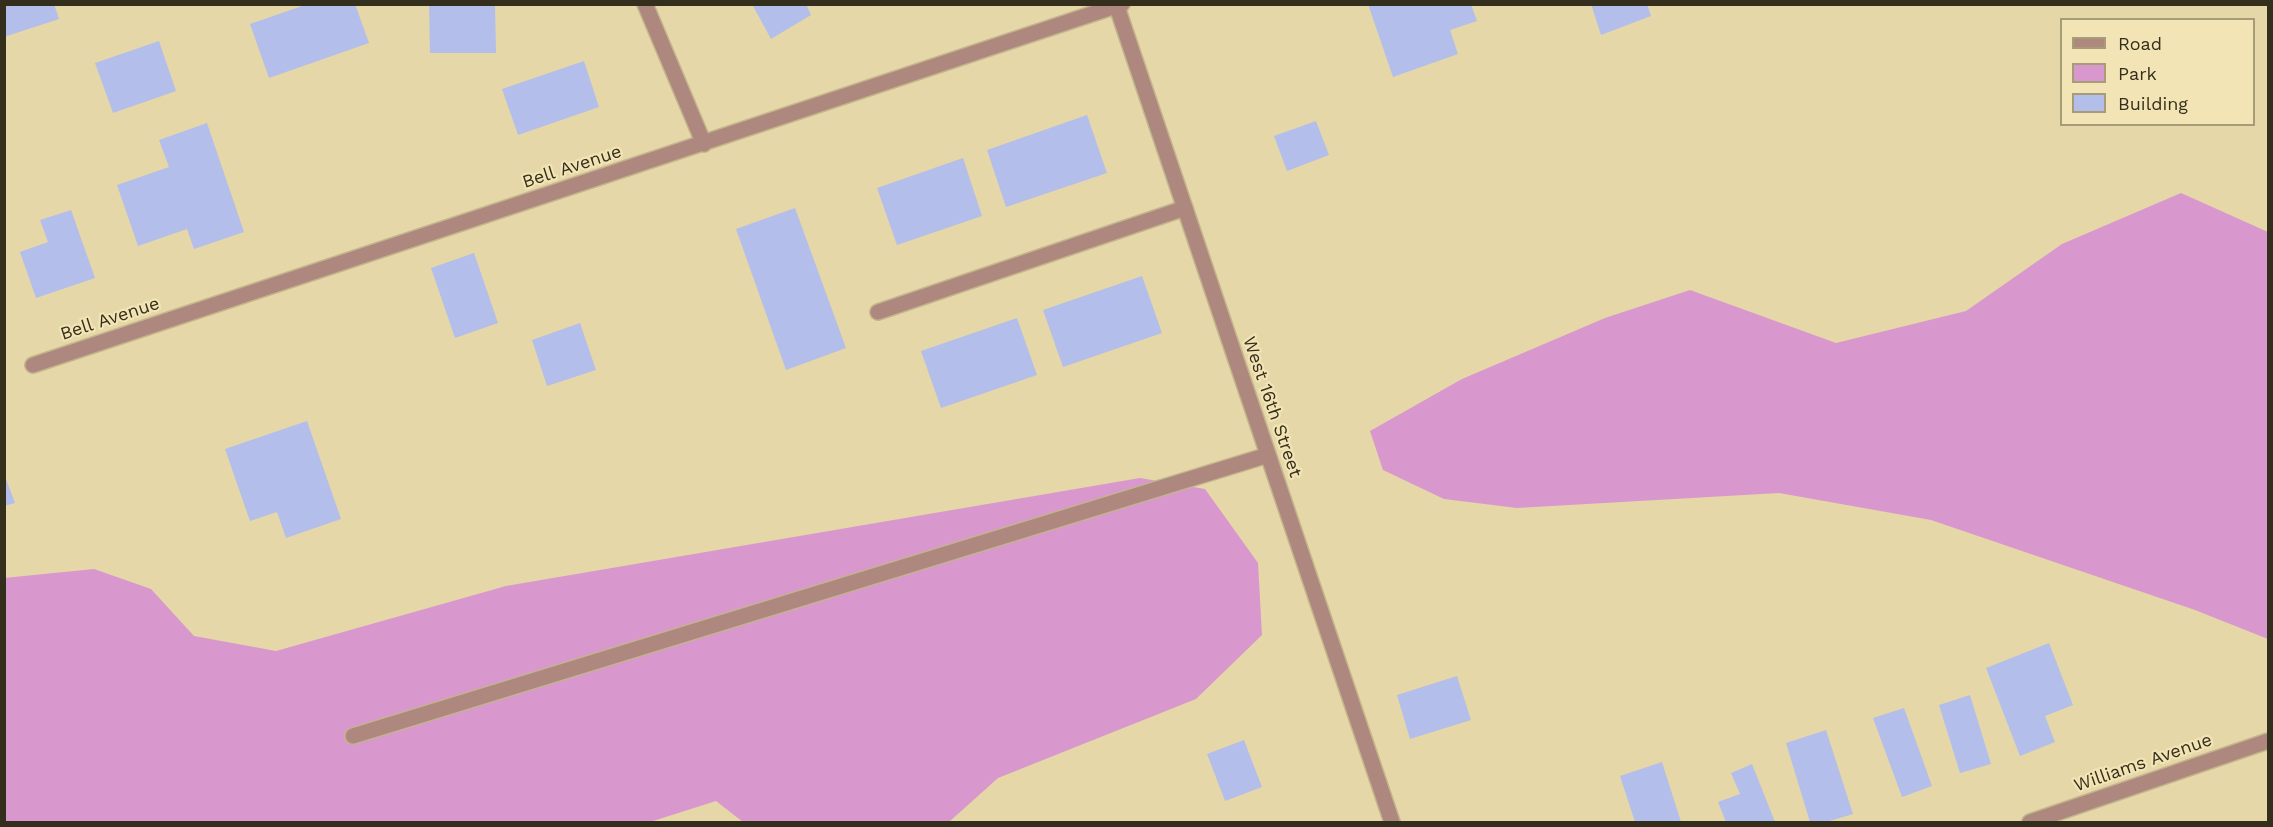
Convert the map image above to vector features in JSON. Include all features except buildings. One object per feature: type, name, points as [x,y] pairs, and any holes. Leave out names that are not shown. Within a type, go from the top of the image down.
[{"type":"street","points":[[645,4],[704,144]]},
{"type":"street","name":"Bell Avenue","points":[[33,365],[1118,5]]},
{"type":"street","name":"West 16th Street","points":[[1118,5],[1392,822]]},
{"type":"street","points":[[878,312],[1185,208]]},
{"type":"street","points":[[353,736],[1268,454]]},
{"type":"street","name":"Williams Avenue","points":[[2030,822],[2268,741]]},
{"type":"green space","points":[[2181,193],[2268,232],[2268,639],[2195,610],[1931,520],[1779,493],[1517,508],[1444,499],[1383,470],[1370,431],[1462,379],[1605,318],[1690,290],[1836,343],[1966,311],[2062,244]]},
{"type":"green space","points":[[1140,478],[1205,489],[1258,563],[1262,635],[1196,699],[998,778],[949,822],[743,822],[716,801],[650,822],[5,822],[4,578],[94,569],[151,589],[194,636],[276,651],[506,586]]}]
